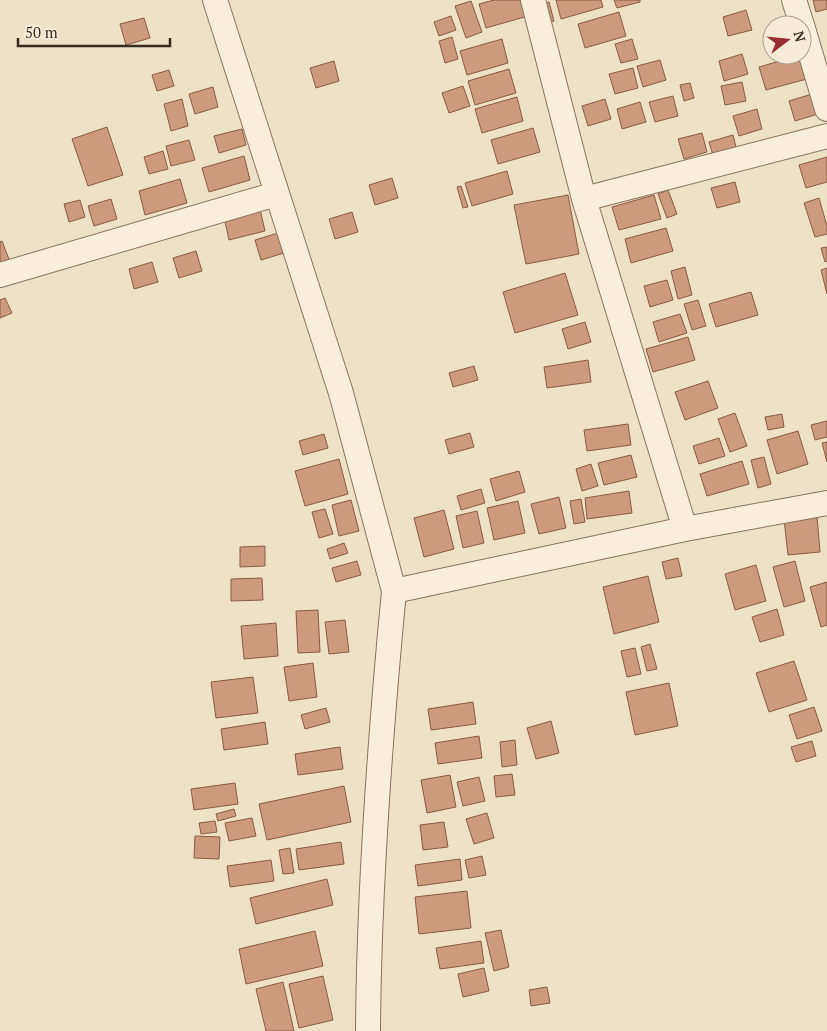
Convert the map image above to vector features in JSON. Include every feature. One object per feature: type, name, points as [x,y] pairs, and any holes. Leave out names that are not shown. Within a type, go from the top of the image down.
[{"type":"street","points":[[215,0],[341,393],[394,591],[384,702],[368,975],[368,1031]]},
{"type":"street","points":[[533,0],[584,199],[685,529]]},
{"type":"street","points":[[794,0],[799,15]]},
{"type":"street","points":[[812,59],[827,109]]},
{"type":"street","points":[[584,199],[827,136]]},
{"type":"street","points":[[0,275],[276,194]]},
{"type":"street","points":[[394,591],[685,529],[827,502]]},
{"type":"building","points":[[494,0],[523,0],[528,16],[486,28],[479,4]]},
{"type":"building","points":[[556,0],[601,0],[603,7],[561,19]]},
{"type":"building","points":[[614,0],[640,0],[640,2],[617,8]]},
{"type":"building","points":[[813,0],[827,0],[827,9],[816,12]]},
{"type":"building","points":[[471,1],[482,32],[466,38],[455,6]]},
{"type":"building","points":[[549,2],[554,21],[547,23],[542,5]]},
{"type":"building","points":[[746,10],[752,30],[728,36],[723,17]]},
{"type":"building","points":[[619,12],[626,36],[585,48],[578,24]]},
{"type":"building","points":[[451,16],[456,30],[439,36],[434,22]]},
{"type":"building","points":[[144,18],[150,38],[126,45],[120,24]]},
{"type":"building","points":[[452,37],[458,59],[445,63],[439,41]]},
{"type":"building","points":[[502,39],[508,63],[467,75],[460,51]]},
{"type":"building","points":[[632,39],[638,59],[621,63],[615,44]]},
{"type":"building","points":[[742,54],[748,74],[724,81],[719,61]]},
{"type":"building","points":[[660,60],[666,80],[643,87],[637,66]]},
{"type":"building","points":[[334,61],[339,81],[316,88],[310,68]]},
{"type":"building","points":[[766,65],[804,65],[807,79],[766,90],[759,67]]},
{"type":"building","points":[[633,68],[638,88],[615,94],[609,74]]},
{"type":"building","points":[[509,69],[516,93],[475,105],[468,81]]},
{"type":"building","points":[[169,70],[174,86],[157,91],[152,75]]},
{"type":"building","points":[[742,82],[746,101],[725,105],[721,86]]},
{"type":"building","points":[[690,83],[694,98],[684,101],[680,85]]},
{"type":"building","points":[[463,86],[470,106],[449,113],[442,93]]},
{"type":"building","points":[[213,87],[218,107],[195,114],[189,94]]},
{"type":"building","points":[[812,94],[818,114],[795,121],[789,101]]},
{"type":"building","points":[[673,96],[678,116],[655,122],[649,102]]},
{"type":"building","points":[[517,97],[523,121],[482,133],[475,109]]},
{"type":"building","points":[[182,99],[188,126],[171,131],[164,104]]},
{"type":"building","points":[[605,99],[611,119],[588,126],[582,106]]},
{"type":"building","points":[[640,102],[646,122],[622,129],[617,109]]},
{"type":"building","points":[[757,109],[762,129],[739,136],[733,116]]},
{"type":"building","points":[[107,127],[123,175],[88,186],[72,139]]},
{"type":"building","points":[[533,128],[540,152],[498,164],[491,140]]},
{"type":"building","points":[[242,129],[246,145],[219,153],[214,136]]},
{"type":"building","points":[[702,133],[707,152],[684,159],[678,139]]},
{"type":"building","points":[[733,135],[738,155],[715,162],[709,142]]},
{"type":"building","points":[[189,140],[195,160],[171,166],[166,146]]},
{"type":"building","points":[[163,151],[168,169],[149,174],[144,157]]},
{"type":"building","points":[[244,156],[250,180],[209,192],[202,168]]},
{"type":"building","points":[[827,157],[827,182],[806,188],[799,165]]},
{"type":"building","points":[[507,171],[513,194],[472,206],[465,183]]},
{"type":"building","points":[[392,178],[398,198],[375,205],[369,185]]},
{"type":"building","points":[[180,179],[187,203],[145,215],[139,191]]},
{"type":"building","points":[[735,182],[740,202],[717,208],[711,188]]},
{"type":"building","points":[[461,186],[468,207],[463,208],[457,187]]},
{"type":"building","points":[[668,190],[677,214],[667,218],[658,194]]},
{"type":"building","points":[[568,195],[579,254],[526,264],[514,205]]},
{"type":"building","points":[[654,195],[661,219],[619,230],[612,207]]},
{"type":"building","points":[[819,198],[827,226],[827,234],[815,237],[804,203]]},
{"type":"building","points":[[111,199],[117,219],[94,226],[88,206]]},
{"type":"building","points":[[80,200],[85,217],[69,222],[64,204]]},
{"type":"building","points":[[260,209],[265,231],[229,240],[224,217]]},
{"type":"building","points":[[352,212],[358,232],[335,239],[329,219]]},
{"type":"building","points":[[666,228],[673,251],[631,263],[625,239]]},
{"type":"building","points":[[278,233],[284,253],[261,260],[255,240]]},
{"type":"building","points":[[2,241],[10,262],[0,266],[0,242]]},
{"type":"building","points":[[827,247],[827,261],[825,262],[821,248]]},
{"type":"building","points":[[196,251],[202,271],[179,278],[173,258]]},
{"type":"building","points":[[152,262],[158,282],[134,289],[129,269]]},
{"type":"building","points":[[685,267],[692,295],[678,299],[671,271]]},
{"type":"building","points":[[827,268],[827,294],[821,270]]},
{"type":"building","points":[[565,273],[578,315],[515,333],[503,292]]},
{"type":"building","points":[[667,280],[673,300],[650,307],[644,286]]},
{"type":"building","points":[[751,292],[758,315],[716,327],[709,304]]},
{"type":"building","points":[[5,298],[12,313],[0,318],[0,300]]},
{"type":"building","points":[[698,300],[706,326],[692,330],[684,304]]},
{"type":"building","points":[[680,314],[687,333],[659,342],[653,322]]},
{"type":"building","points":[[585,322],[591,342],[568,349],[562,329]]},
{"type":"building","points":[[688,337],[695,360],[653,372],[646,349]]},
{"type":"building","points":[[588,360],[591,382],[547,388],[544,367]]},
{"type":"building","points":[[474,366],[478,380],[453,387],[449,373]]},
{"type":"building","points":[[708,381],[718,408],[685,420],[675,392]]},
{"type":"building","points":[[735,413],[747,446],[730,452],[718,419]]},
{"type":"building","points":[[782,414],[784,427],[768,430],[765,417]]},
{"type":"building","points":[[827,421],[827,437],[815,440],[811,425]]},
{"type":"building","points":[[628,424],[631,445],[587,451],[584,430]]},
{"type":"building","points":[[798,431],[808,464],[777,474],[767,440]]},
{"type":"building","points":[[470,433],[474,447],[449,454],[445,440]]},
{"type":"building","points":[[324,434],[328,448],[303,455],[299,441]]},
{"type":"building","points":[[719,438],[725,456],[699,464],[693,446]]},
{"type":"building","points":[[827,442],[827,462],[822,443]]},
{"type":"building","points":[[631,455],[637,477],[604,485],[598,463]]},
{"type":"building","points":[[764,457],[771,484],[758,488],[751,460]]},
{"type":"building","points":[[339,459],[348,494],[305,506],[295,471]]},
{"type":"building","points":[[742,461],[749,484],[707,496],[700,474]]},
{"type":"building","points":[[591,464],[598,486],[582,491],[576,469]]},
{"type":"building","points":[[519,471],[525,492],[496,501],[490,479]]},
{"type":"building","points":[[481,489],[485,503],[461,510],[457,496]]},
{"type":"building","points":[[629,491],[632,513],[587,519],[585,498]]},
{"type":"building","points":[[559,497],[566,528],[539,534],[531,504]]},
{"type":"building","points":[[581,499],[585,522],[574,524],[570,501]]},
{"type":"building","points":[[351,500],[359,531],[339,536],[332,505]]},
{"type":"building","points":[[518,501],[525,533],[494,540],[487,508]]},
{"type":"building","points":[[325,509],[333,534],[319,538],[312,512]]},
{"type":"building","points":[[444,510],[454,549],[424,557],[414,518]]},
{"type":"building","points":[[477,511],[484,543],[463,548],[456,516]]},
{"type":"building","points":[[817,516],[820,552],[788,555],[784,519]]},
{"type":"building","points":[[344,543],[348,553],[330,559],[327,549]]},
{"type":"building","points":[[265,546],[265,566],[240,567],[240,547]]},
{"type":"building","points":[[678,558],[682,576],[666,579],[662,562]]},
{"type":"building","points":[[357,561],[361,575],[336,582],[332,568]]},
{"type":"building","points":[[795,561],[805,601],[784,607],[773,567]]},
{"type":"building","points":[[756,565],[766,601],[735,610],[725,574]]},
{"type":"building","points":[[648,576],[659,622],[614,634],[603,587]]},
{"type":"building","points":[[262,578],[263,600],[231,601],[231,579]]},
{"type":"building","points":[[827,582],[827,625],[821,627],[810,587]]},
{"type":"building","points":[[777,609],[784,635],[760,642],[752,617]]},
{"type":"building","points":[[318,610],[320,652],[298,653],[296,611]]},
{"type":"building","points":[[345,620],[349,652],[329,654],[325,622]]},
{"type":"building","points":[[276,623],[278,656],[244,659],[241,626]]},
{"type":"building","points":[[650,644],[657,669],[647,671],[641,647]]},
{"type":"building","points":[[635,648],[641,674],[627,677],[621,651]]},
{"type":"building","points":[[794,661],[807,700],[769,712],[756,673]]},
{"type":"building","points":[[313,663],[317,697],[289,701],[284,667]]},
{"type":"building","points":[[253,677],[258,713],[216,718],[211,682]]},
{"type":"building","points":[[669,683],[678,726],[635,735],[626,692]]},
{"type":"building","points":[[473,702],[476,724],[431,730],[428,709]]},
{"type":"building","points":[[814,707],[822,731],[797,739],[789,715]]},
{"type":"building","points":[[326,708],[330,722],[305,729],[301,715]]},
{"type":"building","points":[[551,721],[559,753],[536,759],[527,728]]},
{"type":"building","points":[[265,722],[268,744],[224,750],[221,729]]},
{"type":"building","points":[[479,736],[482,758],[438,764],[435,743]]},
{"type":"building","points":[[515,740],[517,765],[502,767],[500,742]]},
{"type":"building","points":[[812,741],[816,756],[796,762],[791,747]]},
{"type":"building","points":[[340,747],[343,769],[298,775],[295,754]]},
{"type":"building","points":[[512,774],[515,795],[496,797],[494,776]]},
{"type":"building","points":[[450,775],[456,807],[427,813],[421,780]]},
{"type":"building","points":[[479,777],[485,801],[463,806],[457,782]]},
{"type":"building","points":[[235,783],[238,804],[194,810],[191,789]]},
{"type":"building","points":[[344,786],[351,822],[267,840],[259,804]]},
{"type":"building","points":[[234,809],[236,816],[218,821],[216,814]]},
{"type":"building","points":[[487,813],[494,838],[474,844],[466,819]]},
{"type":"building","points":[[252,818],[256,836],[229,841],[225,823]]},
{"type":"building","points":[[215,821],[217,832],[201,834],[199,823]]},
{"type":"building","points":[[444,822],[448,847],[423,850],[420,825]]},
{"type":"building","points":[[195,836],[220,837],[219,859],[194,858]]},
{"type":"building","points":[[341,842],[344,864],[299,870],[296,849]]},
{"type":"building","points":[[290,848],[294,873],[283,874],[279,850]]},
{"type":"building","points":[[482,856],[486,875],[469,878],[465,860]]},
{"type":"building","points":[[460,859],[462,880],[418,886],[415,865]]},
{"type":"building","points":[[271,860],[274,881],[230,887],[227,866]]},
{"type":"building","points":[[327,879],[333,905],[256,924],[250,898]]},
{"type":"building","points":[[467,891],[471,928],[419,934],[415,897]]},
{"type":"building","points":[[501,930],[509,967],[494,971],[485,933]]},
{"type":"building","points":[[315,931],[323,966],[246,984],[239,949]]},
{"type":"building","points":[[481,941],[484,963],[440,969],[436,948]]},
{"type":"building","points":[[484,968],[489,991],[463,997],[458,974]]},
{"type":"building","points":[[323,976],[333,1020],[299,1028],[289,984]]},
{"type":"building","points":[[283,982],[294,1031],[266,1031],[256,989]]},
{"type":"building","points":[[547,987],[550,1003],[531,1006],[529,990]]}]
